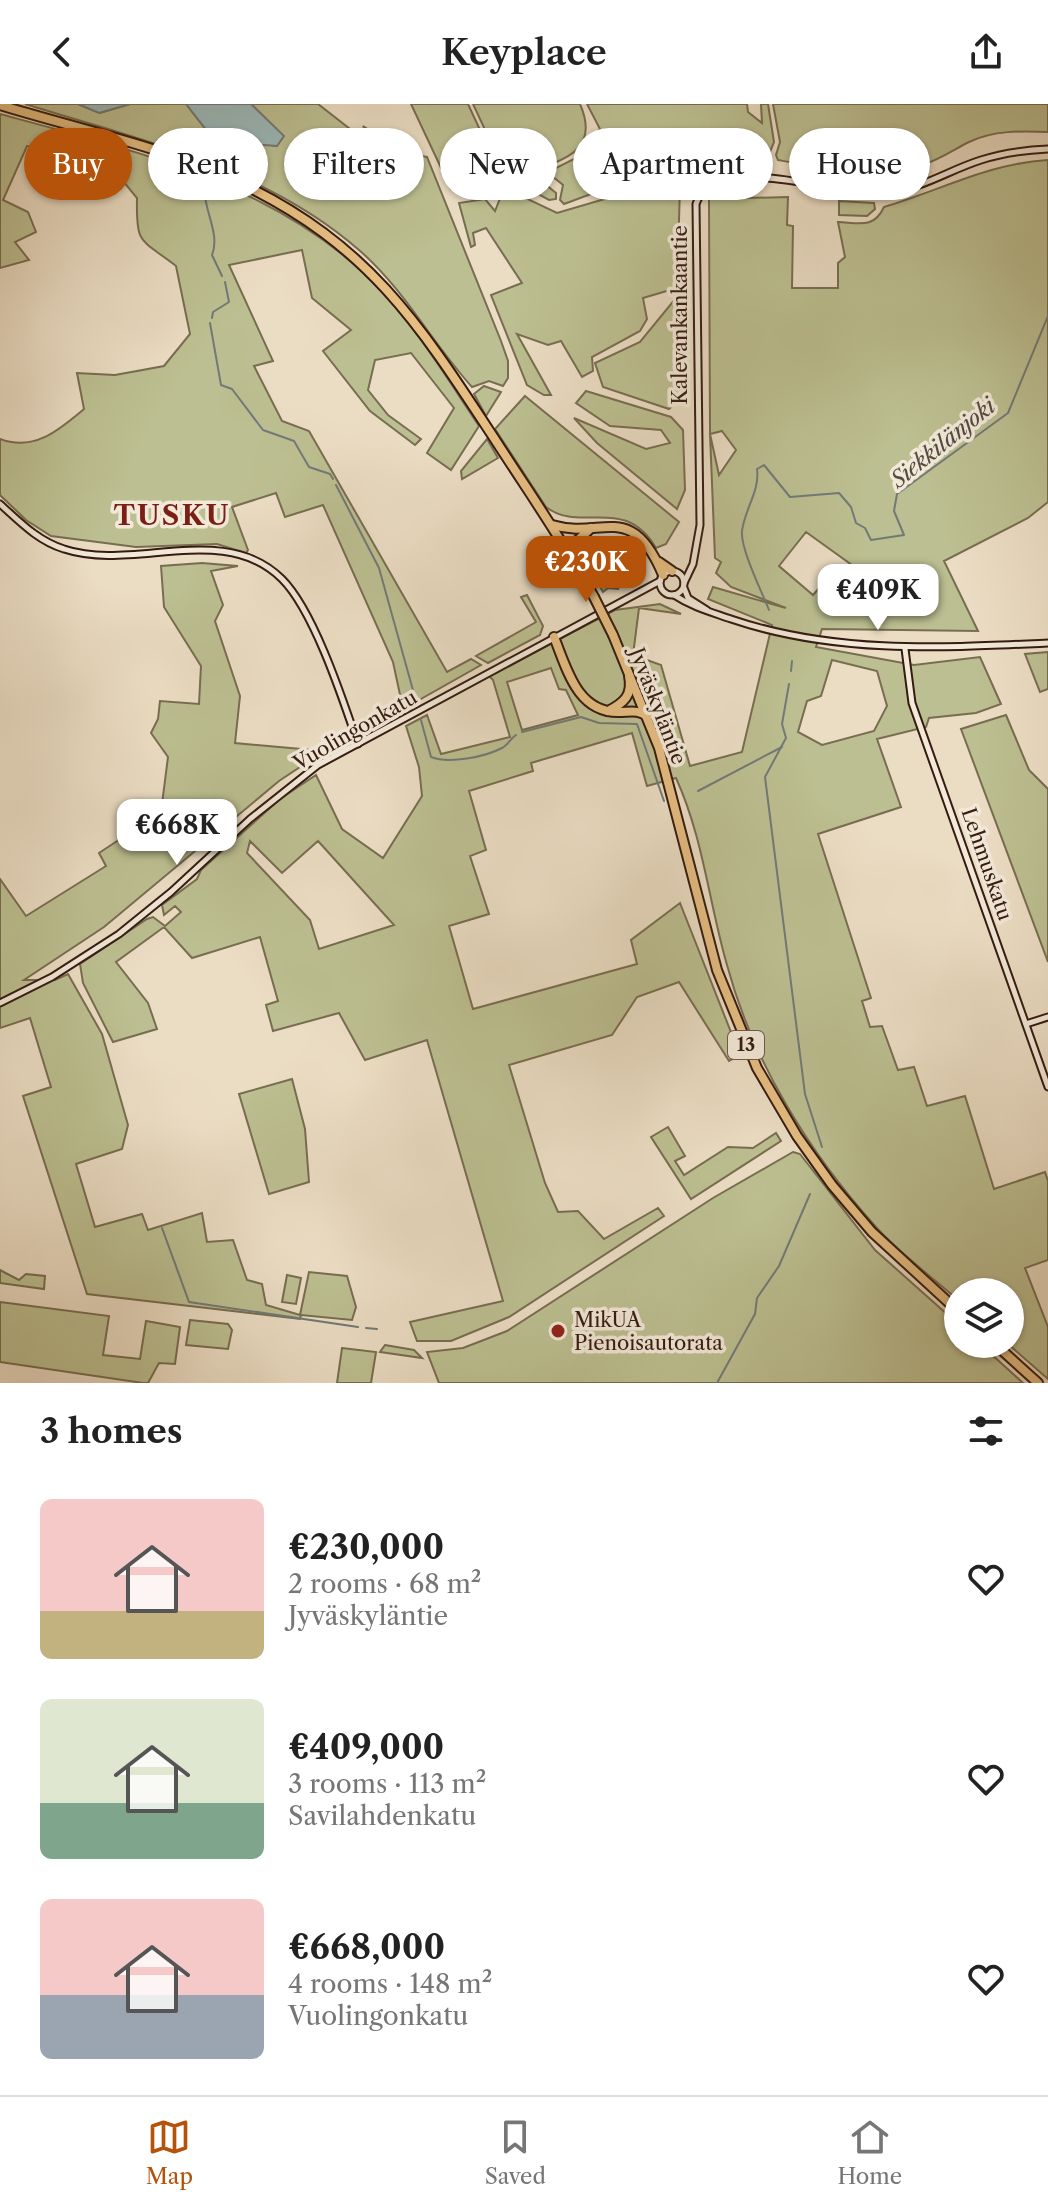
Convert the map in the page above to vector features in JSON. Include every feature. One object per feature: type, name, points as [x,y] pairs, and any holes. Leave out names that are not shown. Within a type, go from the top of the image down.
[{"type":"highway","name":"Jyväskyläntie","points":[[0,105],[242,183],[297,214],[346,249],[389,289],[430,340],[578,567],[626,663],[649,717],[676,808],[717,970],[757,1068],[797,1136],[832,1185],[878,1239],[944,1298]]},
{"type":"highway","points":[[551,525],[626,529],[668,575]]},
{"type":"highway","points":[[578,567],[577,541],[596,525]]},
{"type":"highway","points":[[554,637],[582,697],[607,711],[637,711],[649,717]]},
{"type":"highway","points":[[607,711],[624,702],[629,693],[626,663]]},
{"type":"highway","points":[[1010,1358],[1038,1383]]},
{"type":"street","name":"Kalevankankaantie","points":[[684,585],[694,559],[700,525],[696,204],[704,185],[723,179],[756,179],[888,192],[922,185],[990,157],[1048,149]]},
{"type":"street","points":[[0,504],[41,540],[65,550],[92,555],[210,550],[251,559],[272,572],[281,579],[307,616],[358,744]]},
{"type":"street","points":[[668,575],[694,559]]},
{"type":"street","points":[[668,575],[684,585],[688,598],[708,611]]},
{"type":"street","points":[[667,594],[668,575]]},
{"type":"street","name":"Vuolingonkatu","points":[[0,1003],[52,977],[119,934],[318,765],[631,598],[668,575]]},
{"type":"street","points":[[674,595],[684,585]]},
{"type":"street","points":[[631,598],[655,592],[674,595],[708,611],[764,630],[905,649],[1048,643]]},
{"type":"street","name":"Lehmuskatu","points":[[905,649],[912,703],[1048,1087]]},
{"type":"street","points":[[1026,1024],[1048,1017]]},
{"type":"green space","points":[[25,104],[78,104],[100,113],[130,104],[186,104],[205,128],[148,128],[148,141],[132,136],[132,128],[104,128]]},
{"type":"green space","points":[[251,104],[318,104],[349,128],[284,128],[283,198],[268,190],[268,145],[277,146],[283,136]]},
{"type":"green space","points":[[411,104],[468,104],[479,128],[440,128],[440,166]]},
{"type":"green space","points":[[473,104],[580,104],[586,123],[585,128],[573,128],[573,153],[557,161],[557,128],[484,128]]},
{"type":"green space","points":[[587,104],[747,104],[748,112],[762,123],[761,104],[768,104],[772,128],[599,128]]},
{"type":"green space","points":[[773,104],[1048,104],[1048,132],[988,135],[930,162],[930,128],[789,128],[789,162],[778,160],[776,155],[780,142]]},
{"type":"green space","points":[[0,114],[51,128],[24,128],[24,153],[3,200],[28,212],[36,232],[15,242],[29,260],[0,268]]},
{"type":"green space","points":[[132,151],[148,156],[148,200],[256,200],[289,217],[331,245],[370,279],[428,350],[479,426],[451,470],[427,453],[454,408],[411,353],[375,360],[368,390],[388,415],[421,439],[415,445],[370,411],[323,351],[351,330],[312,298],[302,250],[229,265],[273,361],[254,366],[282,421],[309,431],[447,672],[471,659],[481,665],[366,730],[365,725],[402,704],[393,662],[323,505],[285,517],[276,493],[232,507],[248,550],[246,553],[217,544],[136,547],[51,536],[26,520],[0,495],[0,439],[24,443],[35,441],[55,431],[84,409],[77,373],[115,375],[164,366],[190,334],[176,266],[143,240],[139,233],[137,198],[132,192]]},
{"type":"green space","points":[[424,156],[427,157],[440,189],[440,200],[444,200],[508,361],[508,378],[503,386],[489,381],[472,387],[390,282],[359,250],[286,200],[424,200]]},
{"type":"green space","points":[[573,160],[575,200],[564,204],[560,200],[563,185],[557,180],[557,168]]},
{"type":"green space","points":[[1048,160],[1048,502],[1028,518],[944,561],[978,631],[822,629],[816,647],[914,665],[980,657],[1001,704],[976,713],[929,718],[926,727],[877,739],[901,807],[818,834],[871,998],[862,1001],[870,1027],[882,1026],[898,1070],[914,1067],[927,1106],[965,1096],[994,1189],[1045,1172],[1048,1181],[1048,1260],[1025,1268],[1048,1327],[1048,1379],[1024,1358],[1024,1278],[944,1278],[944,1288],[876,1227],[806,1137],[768,1071],[738,1001],[693,823],[676,778],[647,786],[632,733],[531,763],[533,771],[469,791],[486,850],[470,856],[489,914],[449,926],[473,1009],[637,964],[631,940],[680,903],[740,1055],[729,1061],[679,982],[637,997],[612,1035],[509,1065],[545,1183],[558,1212],[578,1211],[604,1239],[658,1208],[664,1216],[509,1317],[451,1341],[417,1341],[410,1322],[503,1301],[427,1040],[365,1060],[339,1013],[273,1031],[266,1005],[278,1001],[260,937],[192,958],[164,927],[116,962],[148,1003],[157,1029],[113,1042],[83,983],[80,964],[147,919],[153,917],[165,926],[181,912],[175,906],[164,915],[162,905],[197,879],[201,870],[280,799],[316,775],[342,829],[383,858],[422,796],[419,767],[406,726],[427,715],[441,754],[510,737],[493,680],[489,676],[615,610],[660,604],[681,614],[639,608],[633,655],[661,665],[690,766],[742,752],[772,625],[708,599],[713,587],[786,608],[731,587],[716,573],[721,562],[715,558],[710,434],[709,200],[773,200],[773,197],[788,197],[787,225],[793,226],[792,288],[838,288],[838,263],[845,257],[838,222],[871,222],[884,207],[904,200],[930,200],[930,191],[1006,166]],"holes":[[[722,431],[736,450],[719,475],[710,434]],[[806,532],[856,568],[840,588],[827,579],[813,595],[779,566]],[[832,660],[877,671],[887,706],[874,731],[822,745],[798,732],[807,701],[821,696]],[[551,668],[559,689],[566,690],[578,715],[522,730],[507,682]],[[250,841],[282,873],[318,841],[394,925],[319,949],[310,920],[247,853]]]},
{"type":"green space","points":[[486,200],[495,211],[499,200],[530,200],[557,213],[601,200],[680,200],[677,288],[643,298],[647,319],[640,331],[592,357],[593,371],[582,377],[561,341],[548,345],[517,334],[551,395],[544,395],[527,385],[491,295],[522,283],[486,228],[473,233],[475,245],[471,247],[459,203]]},
{"type":"green space","points":[[839,201],[874,203],[875,209],[867,216],[839,215]]},
{"type":"green space","points":[[680,293],[688,391],[669,409],[603,387],[595,363],[640,342]]},
{"type":"green space","points":[[484,386],[501,392],[486,416],[474,394]]},
{"type":"green space","points":[[586,391],[671,417],[683,430],[685,490],[677,509],[597,443],[574,418],[646,449],[670,443],[661,430],[610,426],[576,403]]},
{"type":"green space","points":[[525,396],[679,522],[666,544],[656,548],[644,532],[616,518],[573,517],[546,507],[495,429]]},
{"type":"green space","points":[[487,439],[498,458],[462,479],[461,471]]},
{"type":"green space","points":[[595,537],[609,544],[618,538],[635,552],[618,589],[608,588],[603,592],[585,559],[586,543]]},
{"type":"green space","points":[[202,563],[238,566],[211,571],[223,605],[215,621],[240,696],[235,743],[324,751],[279,781],[104,927],[24,980],[55,980],[68,974],[102,1034],[128,1125],[122,1149],[76,1164],[95,1227],[142,1214],[148,1230],[202,1213],[207,1242],[233,1240],[247,1280],[262,1284],[266,1305],[300,1315],[309,1272],[347,1276],[356,1307],[352,1320],[301,1315],[300,1319],[87,1294],[23,1096],[51,1087],[30,1018],[0,1028],[0,879],[26,916],[106,866],[99,853],[161,812],[168,757],[151,733],[158,719],[160,701],[199,704],[201,666],[164,607],[161,566]]},
{"type":"green space","points":[[527,595],[543,626],[540,635],[488,663],[476,656],[536,622],[521,597]]},
{"type":"green space","points":[[1048,652],[1048,689],[1040,692],[1025,654]]},
{"type":"green space","points":[[1006,715],[1029,770],[1048,789],[1048,962],[961,729]]},
{"type":"green space","points":[[292,1079],[305,1129],[309,1182],[269,1194],[239,1094]]},
{"type":"green space","points":[[668,1127],[685,1156],[675,1161],[684,1175],[728,1147],[753,1148],[776,1133],[781,1141],[691,1199],[651,1137]]},
{"type":"green space","points":[[793,1152],[800,1154],[875,1250],[944,1312],[944,1358],[995,1358],[1023,1383],[439,1383],[427,1352],[463,1348],[507,1331],[713,1198]]},
{"type":"green space","points":[[0,1270],[19,1280],[26,1274],[45,1276],[44,1289],[0,1283]]},
{"type":"green space","points":[[287,1275],[301,1278],[296,1304],[282,1302]]},
{"type":"green space","points":[[0,1302],[109,1316],[103,1355],[140,1359],[146,1321],[180,1327],[175,1364],[159,1363],[148,1383],[143,1383],[0,1362]]},
{"type":"green space","points":[[190,1320],[228,1324],[232,1330],[228,1349],[186,1345]]},
{"type":"green space","points":[[385,1345],[414,1350],[422,1358],[380,1352]]},
{"type":"green space","points":[[342,1348],[376,1352],[371,1383],[337,1383]]},
{"type":"water","points":[[78,104],[130,104],[99,113]]},
{"type":"water","points":[[186,104],[251,104],[284,136],[277,146],[268,145],[268,128],[205,128]]},
{"type":"waterway","points":[[206,200],[214,236],[212,255],[222,276]]},
{"type":"waterway","points":[[212,318],[213,312],[229,302],[225,282]]},
{"type":"waterway","name":"Siekkilänjoki","points":[[769,610],[742,539],[757,469],[764,465],[790,497],[839,493],[851,507],[856,523],[865,528],[871,540],[904,535],[894,511],[897,494],[1008,413],[1048,316]]},
{"type":"waterway","points":[[210,323],[221,385],[232,389],[263,430],[294,441],[309,467],[330,474],[333,479]]},
{"type":"waterway","points":[[336,485],[379,568],[416,701]]},
{"type":"waterway","points":[[791,671],[792,661]]},
{"type":"waterway","points":[[789,684],[782,724],[786,738],[765,777],[805,1094],[822,1147]]},
{"type":"waterway","points":[[522,732],[581,717],[599,723],[637,724],[664,801]]},
{"type":"waterway","points":[[421,720],[431,757],[439,759],[457,760],[486,754],[504,747],[516,735]]},
{"type":"waterway","points":[[698,791],[782,747]]},
{"type":"waterway","points":[[717,1383],[755,1314],[757,1298],[779,1266],[810,1194]]},
{"type":"waterway","points":[[162,1228],[189,1302],[358,1327]]},
{"type":"waterway","points":[[366,1328],[377,1329]]},
{"type":"place","name":"MikUA Pienoisautorata","points":[[558,1331]]},
{"type":"district","name":"TUSKU","points":[[172,515]]}]
